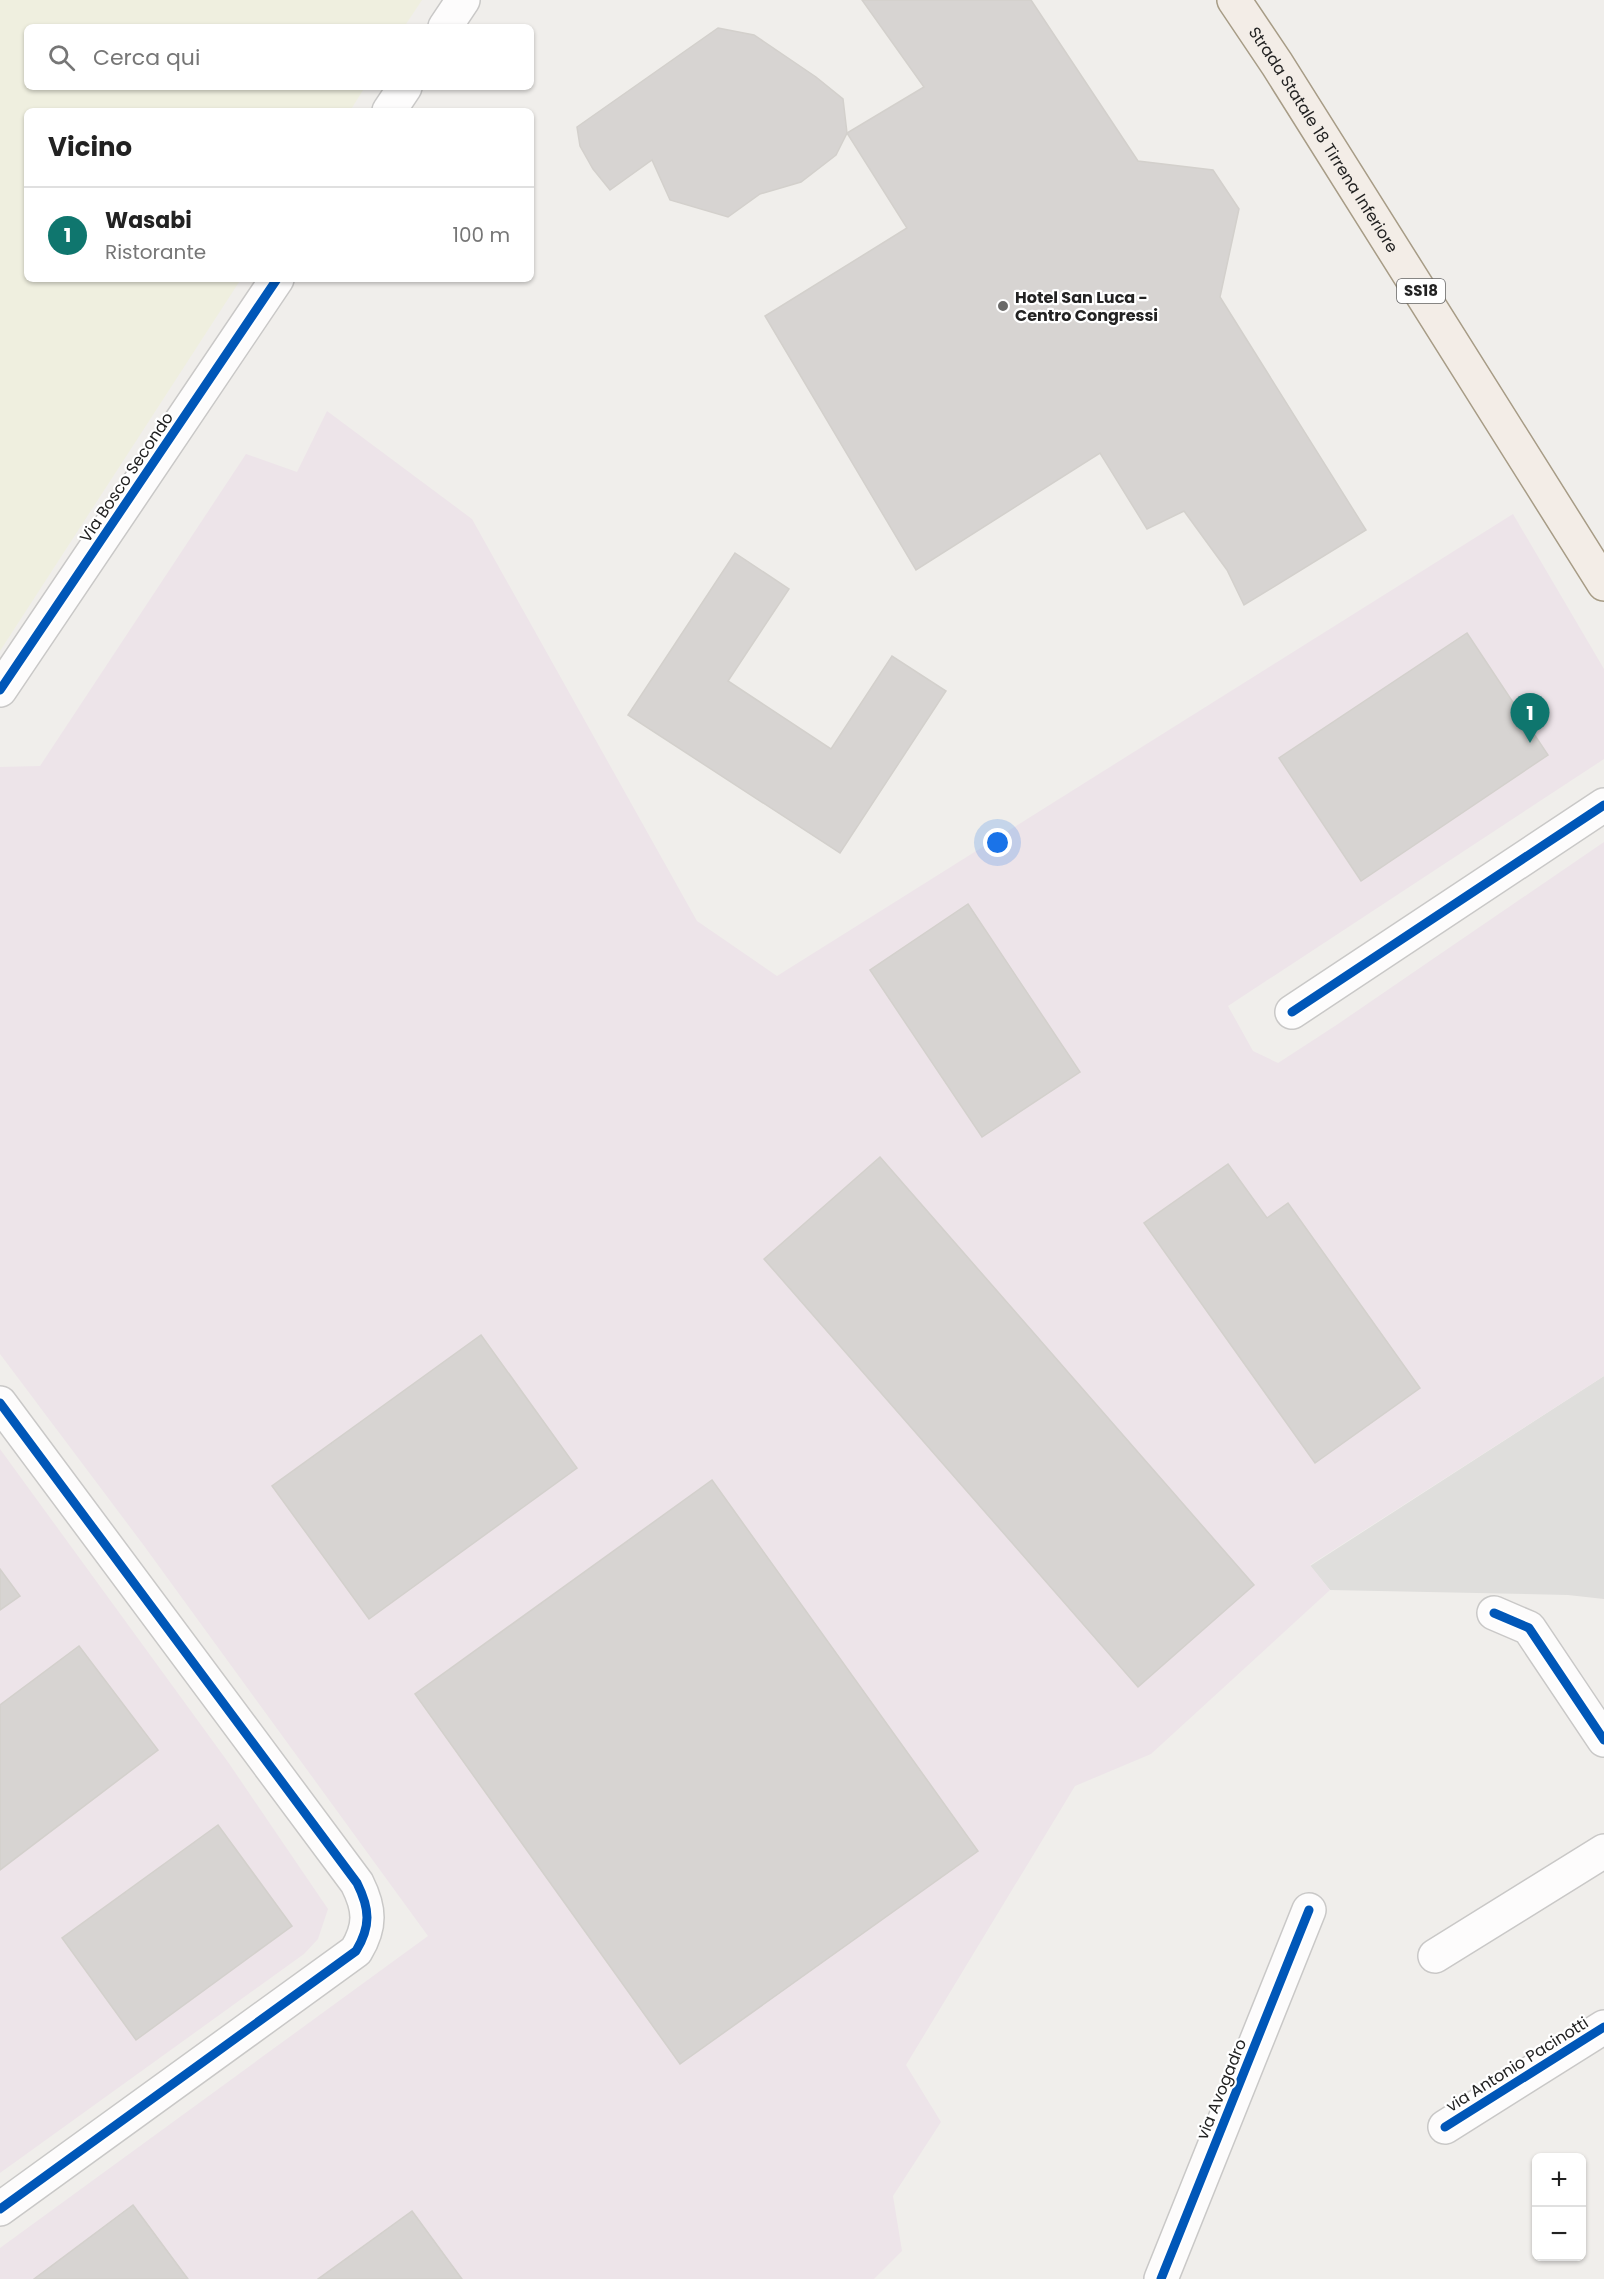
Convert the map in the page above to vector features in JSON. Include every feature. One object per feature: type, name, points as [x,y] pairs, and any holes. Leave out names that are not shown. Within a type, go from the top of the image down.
[{"type":"main road","name":"Strada Statale 18 Tirrena Inferiore","points":[[1234,0],[1277,64],[1604,584]]},
{"type":"street","points":[[447,24],[463,0]]},
{"type":"street","points":[[391,108],[403,90]]},
{"type":"street","name":"Via Bosco Secondo","points":[[0,690],[275,282]]},
{"type":"street","points":[[1292,1012],[1604,805]]},
{"type":"street","points":[[0,1403],[357,1883],[365,1899],[367,1918],[365,1935],[356,1951],[0,2209]]},
{"type":"street","points":[[1494,1613],[1529,1628],[1604,1740]]},
{"type":"street","points":[[1435,1956],[1604,1851]]},
{"type":"street","name":"via Avogadro","points":[[1161,2279],[1309,1910]]},
{"type":"street","name":"via Antonio Pacinotti","points":[[1445,2127],[1604,2027]]},
{"type":"shaded area","points":[[327,411],[472,519],[697,921],[777,976],[1513,514],[1604,669],[1604,759],[1228,1006],[1253,1051],[1278,1063],[1604,842],[1604,1376],[1310,1565],[1330,1590],[1151,1754],[1075,1786],[906,2065],[941,2122],[893,2196],[902,2251],[874,2279],[0,2279],[0,2248],[428,1936],[142,1543],[0,1354],[0,767],[40,766],[246,454],[297,472]]},
{"type":"shaded area","points":[[1604,1376],[1604,1599],[1568,1595],[1330,1590],[1310,1566]]},
{"type":"shaded area","points":[[0,1449],[228,1762],[328,1909],[318,1939],[304,1954],[0,2173]]},
{"type":"green space","points":[[0,0],[422,0],[406,24],[24,24],[24,90],[363,90],[352,108],[24,108],[24,282],[239,282],[0,651]]},
{"type":"building","name":"Hotel San Luca - Centro Congressi","points":[[862,0],[1031,0],[1138,161],[1213,170],[1239,209],[1220,297],[1366,530],[1244,605],[1227,570],[1184,511],[1147,529],[1100,453],[916,570],[765,316],[907,228],[847,133],[924,87]]},
{"type":"building","points":[[718,28],[754,35],[816,77],[843,99],[847,133],[836,155],[801,182],[760,194],[728,217],[670,200],[652,160],[610,190],[593,169],[580,146],[577,127]]},
{"type":"building","points":[[735,553],[789,589],[728,681],[831,749],[892,656],[946,691],[840,853],[628,715]]},
{"type":"building","points":[[1467,633],[1548,755],[1361,881],[1279,758]]},
{"type":"building","points":[[968,904],[1080,1072],[982,1137],[870,970]]},
{"type":"building","points":[[880,1157],[1254,1585],[1138,1687],[764,1259]]},
{"type":"building","points":[[1228,1164],[1267,1218],[1288,1203],[1420,1388],[1315,1463],[1144,1223]]},
{"type":"building","points":[[481,1335],[577,1468],[369,1619],[272,1486]]},
{"type":"building","points":[[712,1480],[978,1851],[680,2064],[415,1694]]},
{"type":"building","points":[[0,1569],[20,1596],[0,1610]]},
{"type":"building","points":[[79,1646],[158,1750],[0,1870],[0,1705]]},
{"type":"building","points":[[218,1825],[292,1926],[136,2040],[62,1938]]},
{"type":"building","points":[[133,2205],[188,2279],[34,2279]]},
{"type":"building","points":[[412,2211],[462,2279],[318,2279]]},
{"type":"cycle path","points":[[0,690],[275,282]]},
{"type":"cycle path","points":[[1292,1012],[1604,805]]},
{"type":"cycle path","points":[[0,1403],[357,1883],[367,1917],[364,1933],[356,1951],[0,2209]]},
{"type":"cycle path","points":[[1494,1613],[1529,1628],[1604,1740]]},
{"type":"cycle path","points":[[1161,2279],[1309,1910]]},
{"type":"cycle path","points":[[1445,2127],[1604,2027]]},
{"type":"place","name":"Hotel San Luca - Centro Congressi","points":[[1003,306]]},
{"type":"place","name":"Wasabi","points":[[1530,743]]}]
